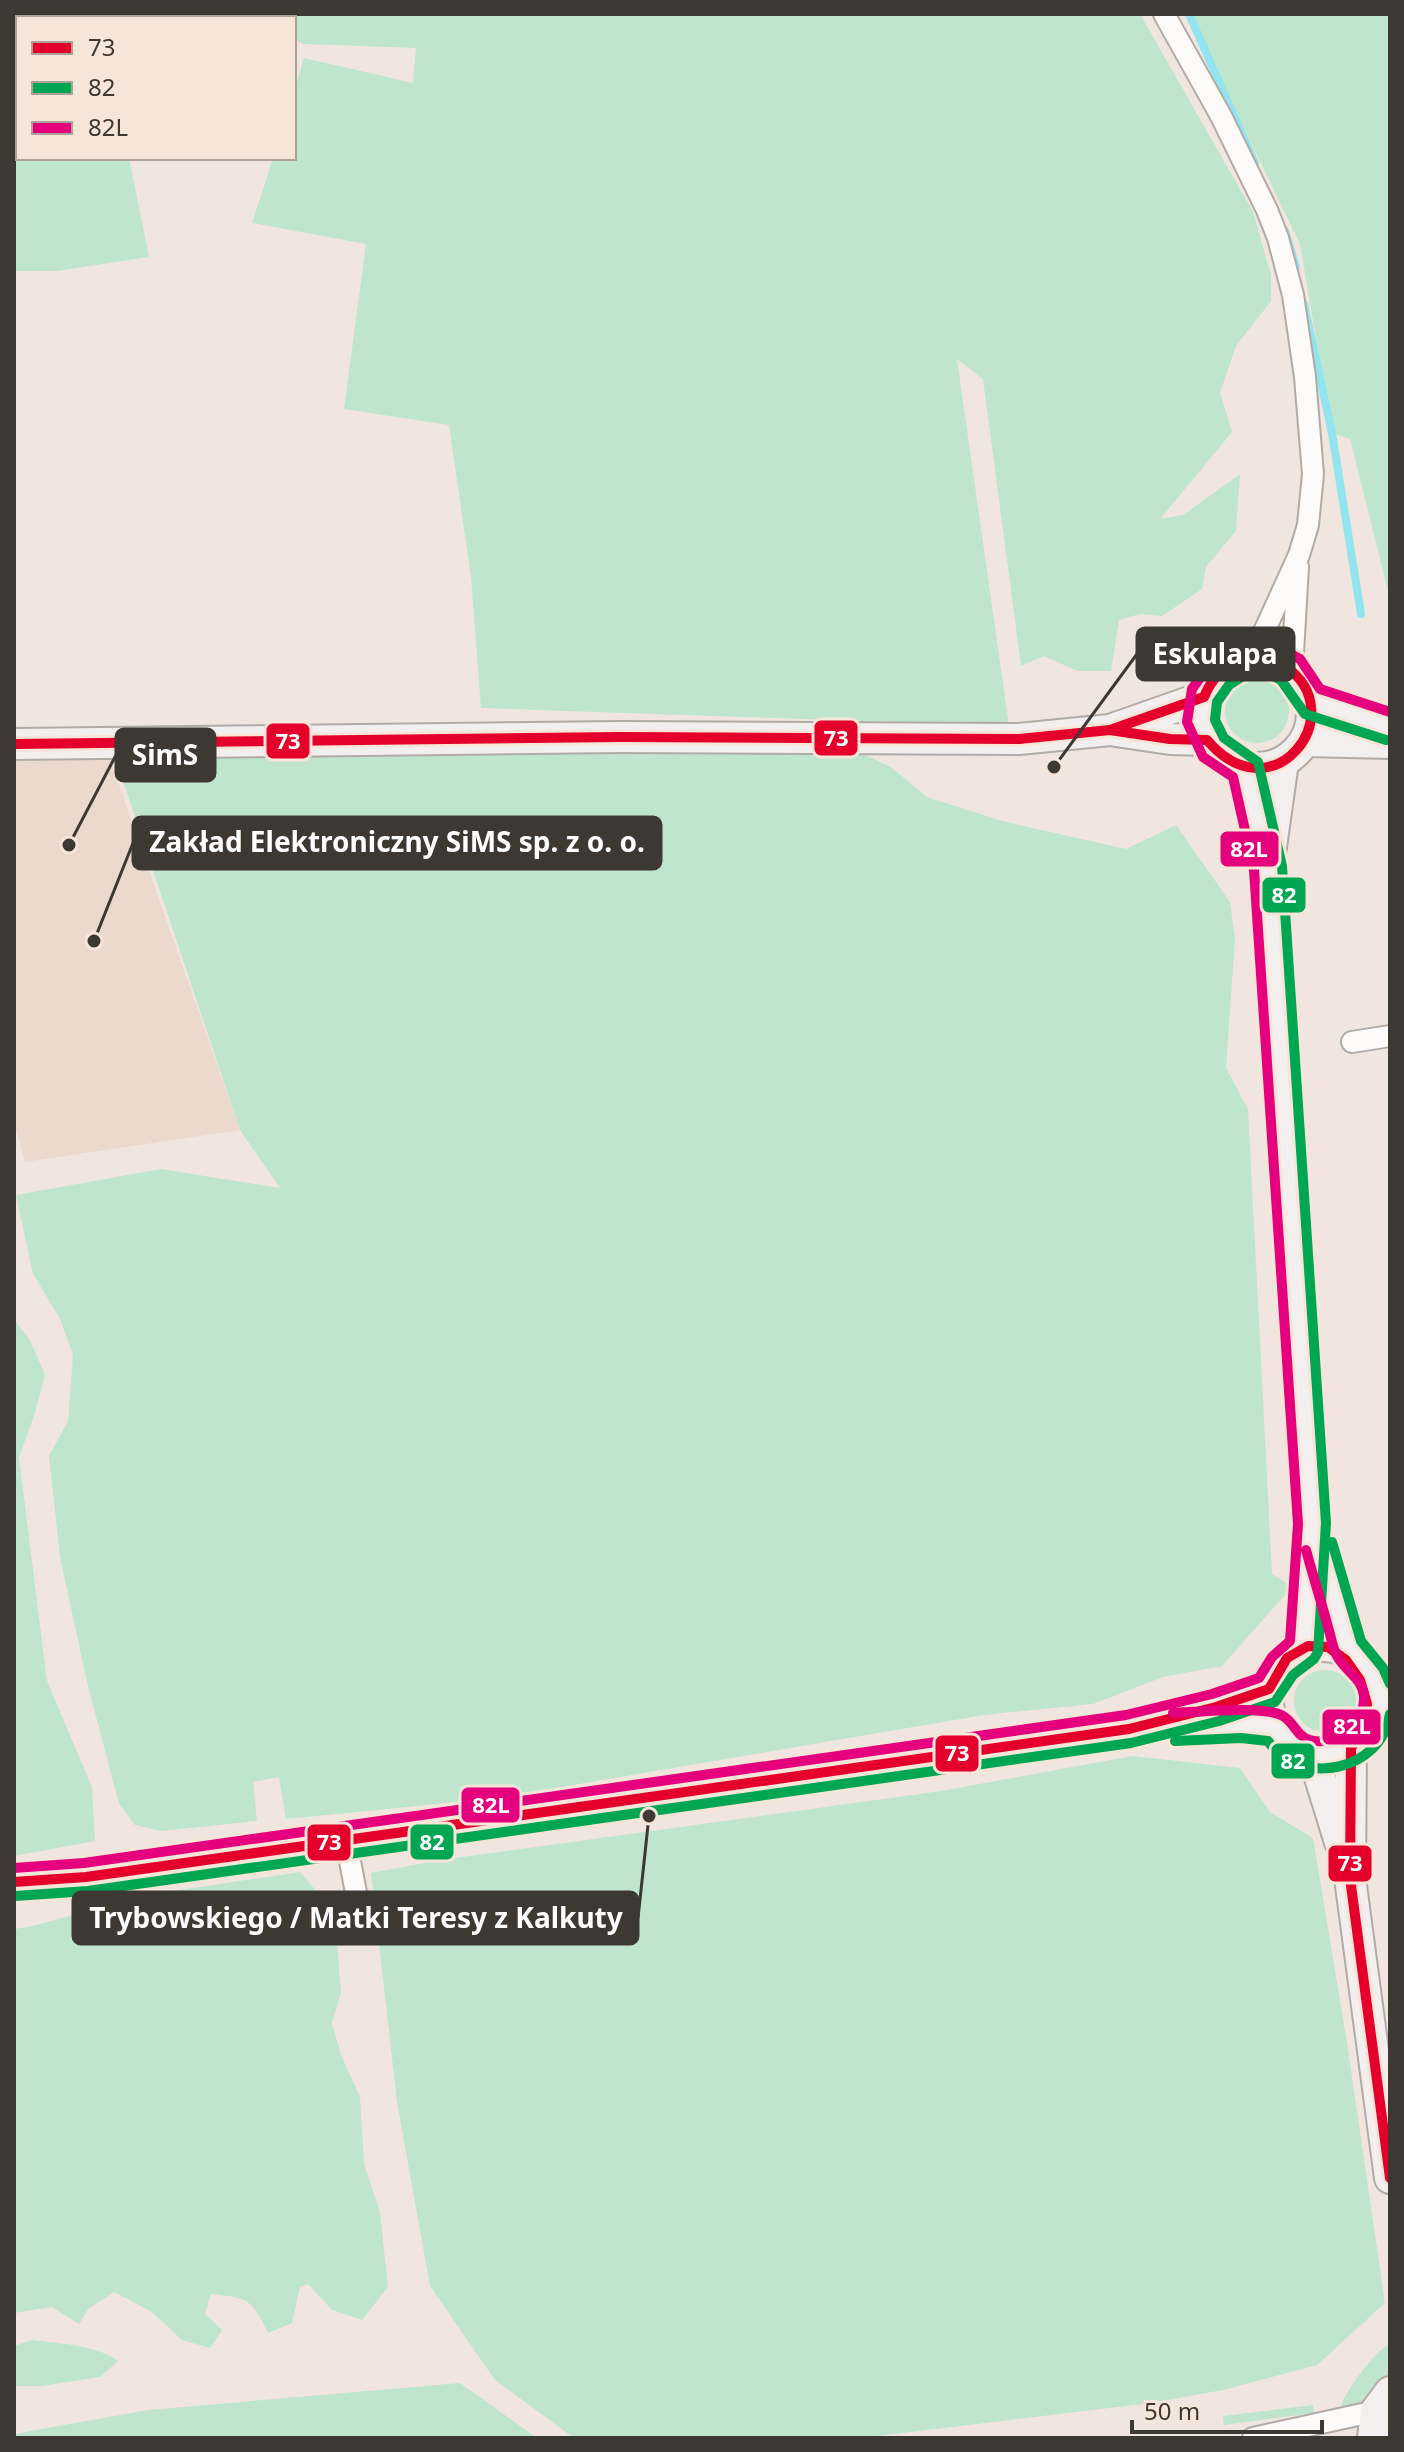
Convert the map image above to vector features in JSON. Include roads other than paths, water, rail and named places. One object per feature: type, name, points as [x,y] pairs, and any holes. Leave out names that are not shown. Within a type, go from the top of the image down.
[{"type":"street","points":[[1164,14],[1221,116],[1278,238],[1293,295],[1305,377],[1313,474],[1308,525],[1299,555],[1252,658]]},
{"type":"street","points":[[1292,670],[1299,555]]},
{"type":"street","points":[[1252,658],[1266,658],[1292,670],[1305,686],[1311,701],[1312,717],[1300,749],[1283,762],[1260,769],[1245,768],[1217,753],[1207,740],[1201,707],[1217,675],[1231,664],[1252,658]]},
{"type":"street","points":[[14,744],[621,737],[1019,739],[1110,730],[1204,697]]},
{"type":"street","points":[[1311,701],[1390,727]]},
{"type":"street","points":[[1110,730],[1170,739],[1207,740]]},
{"type":"street","points":[[1305,741],[1390,743]]},
{"type":"street","points":[[1268,868],[1283,762]]},
{"type":"street","points":[[1245,768],[1268,868],[1312,1524],[1304,1649]]},
{"type":"street","points":[[1352,1042],[1390,1036]]},
{"type":"street","points":[[1312,1524],[1351,1654]]},
{"type":"street","points":[[1330,1647],[1351,1654],[1367,1667],[1375,1682],[1378,1699],[1376,1716],[1369,1732],[1351,1748],[1326,1756],[1313,1755],[1290,1746],[1276,1728],[1268,1708],[1269,1689],[1282,1665],[1304,1649],[1330,1647]]},
{"type":"street","points":[[1129,1729],[1216,1707],[1269,1689]]},
{"type":"street","points":[[14,1882],[86,1877],[1129,1729],[1241,1724],[1276,1728]]},
{"type":"street","points":[[1351,1748],[1350,1878],[1390,2178]]},
{"type":"street","points":[[1313,1755],[1350,1878]]},
{"type":"street","points":[[346,1840],[357,1898]]},
{"type":"street","points":[[1253,2438],[1380,2414]]},
{"type":"waterway","points":[[1189,14],[1255,163]]},
{"type":"waterway","points":[[1285,231],[1296,267]]},
{"type":"waterway","points":[[1304,304],[1332,433],[1361,614]]},
{"type":"place","name":"Eskulapa","points":[[1054,767]]},
{"type":"place","name":"SimS","points":[[69,845]]},
{"type":"place","name":"Zakład Elektroniczny SiMS sp. z o. o.","points":[[94,941]]},
{"type":"place","name":"Trybowskiego / Matki Teresy z Kalkuty","points":[[649,1816]]}]
